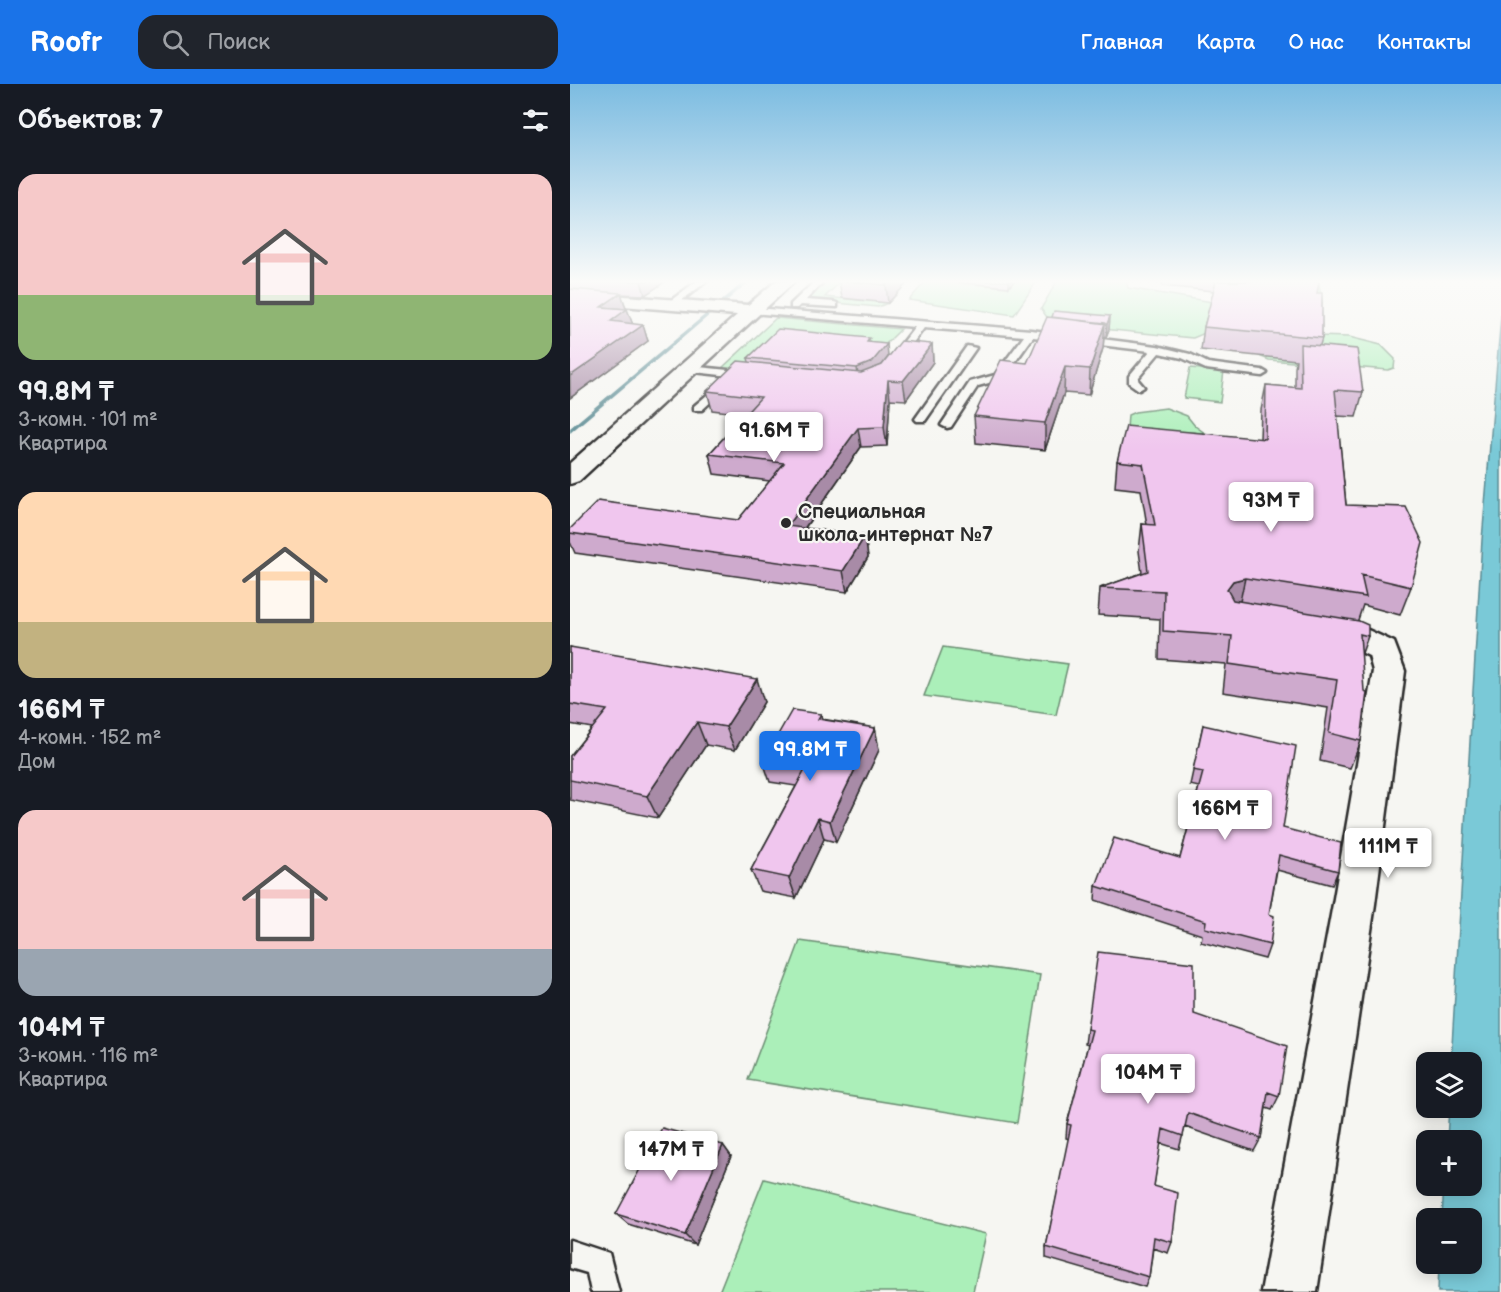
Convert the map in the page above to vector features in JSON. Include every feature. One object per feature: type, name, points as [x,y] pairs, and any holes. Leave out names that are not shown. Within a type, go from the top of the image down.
[{"type":"street","points":[[570,476],[724,337]]},
{"type":"street","points":[[1282,625],[1357,637],[1383,650],[1389,671],[1354,904],[1289,1292]]},
{"type":"lane","points":[[892,363],[912,337]]},
{"type":"lane","points":[[948,380],[974,384],[999,377],[1028,337]]},
{"type":"lane","points":[[1065,337],[1157,349],[1186,356],[1206,366],[1262,373]]},
{"type":"lane","points":[[921,419],[971,348]]},
{"type":"lane","points":[[1139,387],[1133,381],[1134,376],[1157,349]]},
{"type":"lane","points":[[689,369],[757,376]]},
{"type":"lane","points":[[698,408],[734,374]]},
{"type":"lane","points":[[947,425],[974,384]]},
{"type":"lane","points":[[570,1254],[598,1263],[605,1292]]},
{"type":"green space","points":[[755,337],[892,337],[847,382],[721,369]]},
{"type":"green space","points":[[1262,337],[1350,337],[1381,345],[1395,359],[1394,368],[1388,370],[1269,360],[1259,356]]},
{"type":"green space","points":[[1190,368],[1224,371],[1220,402],[1184,398]]},
{"type":"green space","points":[[1166,408],[1187,416],[1205,433],[1127,429],[1128,415]]},
{"type":"green space","points":[[943,647],[1068,664],[1056,715],[924,696]]},
{"type":"green space","points":[[800,941],[1040,975],[1017,1123],[748,1080]]},
{"type":"green space","points":[[764,1179],[986,1234],[973,1292],[719,1292]]},
{"type":"water","points":[[1499,337],[1501,337],[1501,1292],[1438,1292],[1439,1274],[1482,1274],[1482,1208],[1443,1208],[1443,1196],[1482,1196],[1482,1130],[1448,1130],[1448,1118],[1482,1118],[1482,1052],[1452,1052],[1482,540]]},
{"type":"building","points":[[570,337],[625,337],[570,376]]},
{"type":"building","points":[[769,337],[864,337],[870,338],[867,342],[887,344],[872,362],[857,368],[748,358]]},
{"type":"building","points":[[1038,337],[1100,337],[1090,369],[1065,367],[1045,423],[974,416],[1001,360],[1027,363]]},
{"type":"building","points":[[901,341],[932,344],[903,381],[888,380],[884,427],[858,428],[787,526],[865,536],[843,571],[570,533],[570,529],[598,501],[738,520],[784,463],[709,454],[761,397],[707,391],[738,361],[861,373],[882,365]]},
{"type":"building","points":[[1300,344],[1357,349],[1363,392],[1335,390],[1346,505],[1406,507],[1423,543],[1411,587],[1361,575],[1366,597],[1245,578],[1233,581],[1227,589],[1233,600],[1359,621],[1368,625],[1368,636],[1360,634],[1364,691],[1367,692],[1361,741],[1329,733],[1337,680],[1229,664],[1232,636],[1163,631],[1164,591],[1100,588],[1148,571],[1142,524],[1155,525],[1143,464],[1117,461],[1126,426],[1265,439],[1266,385],[1301,388]]},
{"type":"building","points":[[570,647],[757,679],[726,727],[697,722],[647,796],[570,780],[570,756],[607,710],[570,704]]},
{"type":"building","points":[[792,710],[821,714],[818,719],[875,728],[830,821],[818,818],[789,878],[751,870],[806,768],[763,761]]},
{"type":"building","points":[[1203,725],[1296,746],[1283,828],[1341,843],[1338,871],[1279,855],[1269,914],[1274,916],[1270,945],[1205,928],[1206,921],[1096,886],[1114,838],[1180,858],[1203,772],[1193,770]]},
{"type":"building","points":[[1098,952],[1194,963],[1194,1014],[1287,1046],[1279,1096],[1268,1092],[1261,1138],[1188,1113],[1183,1136],[1163,1129],[1154,1186],[1178,1193],[1172,1242],[1154,1237],[1149,1277],[1046,1247],[1071,1125],[1067,1124],[1092,1030],[1087,1029]]},
{"type":"building","points":[[662,1128],[723,1145],[685,1235],[616,1214]]},
{"type":"waterway","points":[[570,431],[681,337]]},
{"type":"place","name":"Специальная школа-интернат №7","points":[[786,523]]}]
